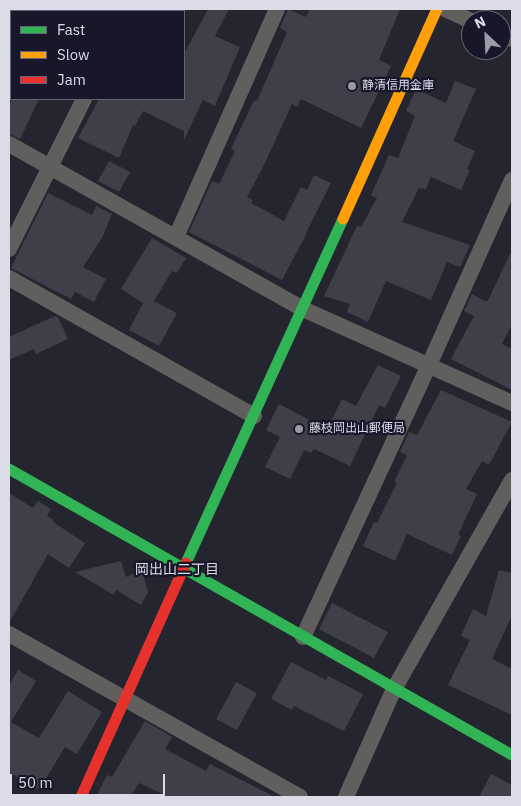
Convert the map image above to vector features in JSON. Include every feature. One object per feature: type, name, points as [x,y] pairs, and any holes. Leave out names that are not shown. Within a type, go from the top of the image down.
[{"type":"street","points":[[176,237],[278,9]]},
{"type":"street","points":[[81,797],[303,308],[436,9]]},
{"type":"street","points":[[445,9],[461,16]]},
{"type":"street","points":[[9,249],[84,100]]},
{"type":"street","points":[[9,144],[303,308],[512,403]]},
{"type":"street","points":[[303,637],[430,365],[512,180]]},
{"type":"street","points":[[9,278],[254,416]]},
{"type":"street","points":[[9,469],[512,755]]},
{"type":"street","points":[[346,797],[394,689],[512,480]]},
{"type":"street","points":[[9,634],[300,797]]},
{"type":"building","points":[[208,9],[229,9],[215,36],[240,47],[215,106],[203,100],[184,140],[184,131],[143,111],[135,126],[133,125],[119,158],[78,138],[98,100],[185,100],[185,52]]},
{"type":"building","points":[[288,9],[306,17],[310,9],[400,9],[379,60],[391,66],[361,128],[301,99],[297,107],[292,104],[247,197],[253,200],[251,203],[284,221],[301,187],[307,190],[314,175],[331,183],[282,280],[189,232],[212,181],[219,184],[235,151],[231,149],[254,100],[257,101],[287,32],[280,28]]},
{"type":"building","points":[[455,81],[476,89],[453,141],[475,151],[467,169],[470,170],[461,190],[431,177],[426,189],[419,188],[402,222],[470,245],[460,267],[447,262],[431,300],[386,281],[368,322],[347,312],[350,304],[324,296],[357,226],[361,227],[377,198],[371,195],[389,155],[398,158],[415,116],[406,111],[416,89],[446,103]]},
{"type":"building","points":[[12,100],[39,100],[20,139],[9,134],[9,105]]},
{"type":"building","points":[[109,161],[130,172],[119,192],[98,181]]},
{"type":"building","points":[[48,193],[92,215],[96,206],[112,214],[103,236],[83,267],[106,279],[94,302],[75,292],[71,299],[11,268]]},
{"type":"building","points":[[152,238],[186,258],[177,273],[172,271],[154,301],[177,313],[159,346],[129,330],[143,303],[121,289]]},
{"type":"building","points":[[512,250],[512,324],[502,344],[512,349],[512,390],[451,359],[474,316],[464,311],[472,294],[487,302]]},
{"type":"building","points":[[55,316],[58,317],[68,339],[36,354],[34,349],[9,360],[9,337]]},
{"type":"building","points":[[378,365],[401,376],[385,408],[379,405],[350,466],[314,449],[311,453],[304,450],[290,479],[265,467],[280,437],[266,430],[279,404],[327,429],[342,399],[356,406]]},
{"type":"building","points":[[441,390],[512,422],[489,465],[482,461],[466,489],[477,494],[458,535],[461,536],[452,555],[407,534],[395,561],[363,546],[374,522],[377,523],[397,483],[394,482],[407,455],[400,452],[409,432],[417,435]]},
{"type":"building","points":[[9,493],[33,508],[38,501],[51,509],[47,516],[54,520],[53,522],[85,543],[69,568],[48,554],[9,623]]},
{"type":"building","points":[[121,561],[126,577],[142,570],[148,592],[141,605],[116,590],[114,595],[75,572]]},
{"type":"building","points":[[499,570],[512,573],[512,615],[492,659],[512,669],[512,715],[448,685],[470,640],[461,636],[473,609],[486,616]]},
{"type":"building","points":[[332,603],[388,632],[374,658],[319,629]]},
{"type":"building","points":[[291,662],[326,680],[328,676],[363,694],[344,731],[294,706],[292,710],[271,699]]},
{"type":"building","points":[[18,670],[36,681],[11,722],[39,738],[68,691],[102,712],[77,754],[65,747],[39,790],[9,772],[9,685]]},
{"type":"building","points":[[236,682],[257,693],[237,730],[216,719]]},
{"type":"building","points":[[145,721],[172,737],[165,749],[206,771],[210,764],[275,797],[169,797],[139,783],[130,797],[96,797],[107,775],[112,777]]},
{"type":"building","points":[[491,774],[512,785],[512,797],[479,797]]},
{"type":"traffic: fast","points":[[186,563],[343,219]]},
{"type":"traffic: fast","points":[[9,469],[512,755]]},
{"type":"traffic: slow","points":[[343,219],[437,9]]},
{"type":"traffic: jam","points":[[81,797],[186,563]]},
{"type":"place","name":"静清信用金庫","points":[[352,86]]},
{"type":"place","name":"藤枝岡出山郵便局","points":[[299,429]]},
{"type":"district","name":"岡出山二丁目","points":[[177,570]]}]
